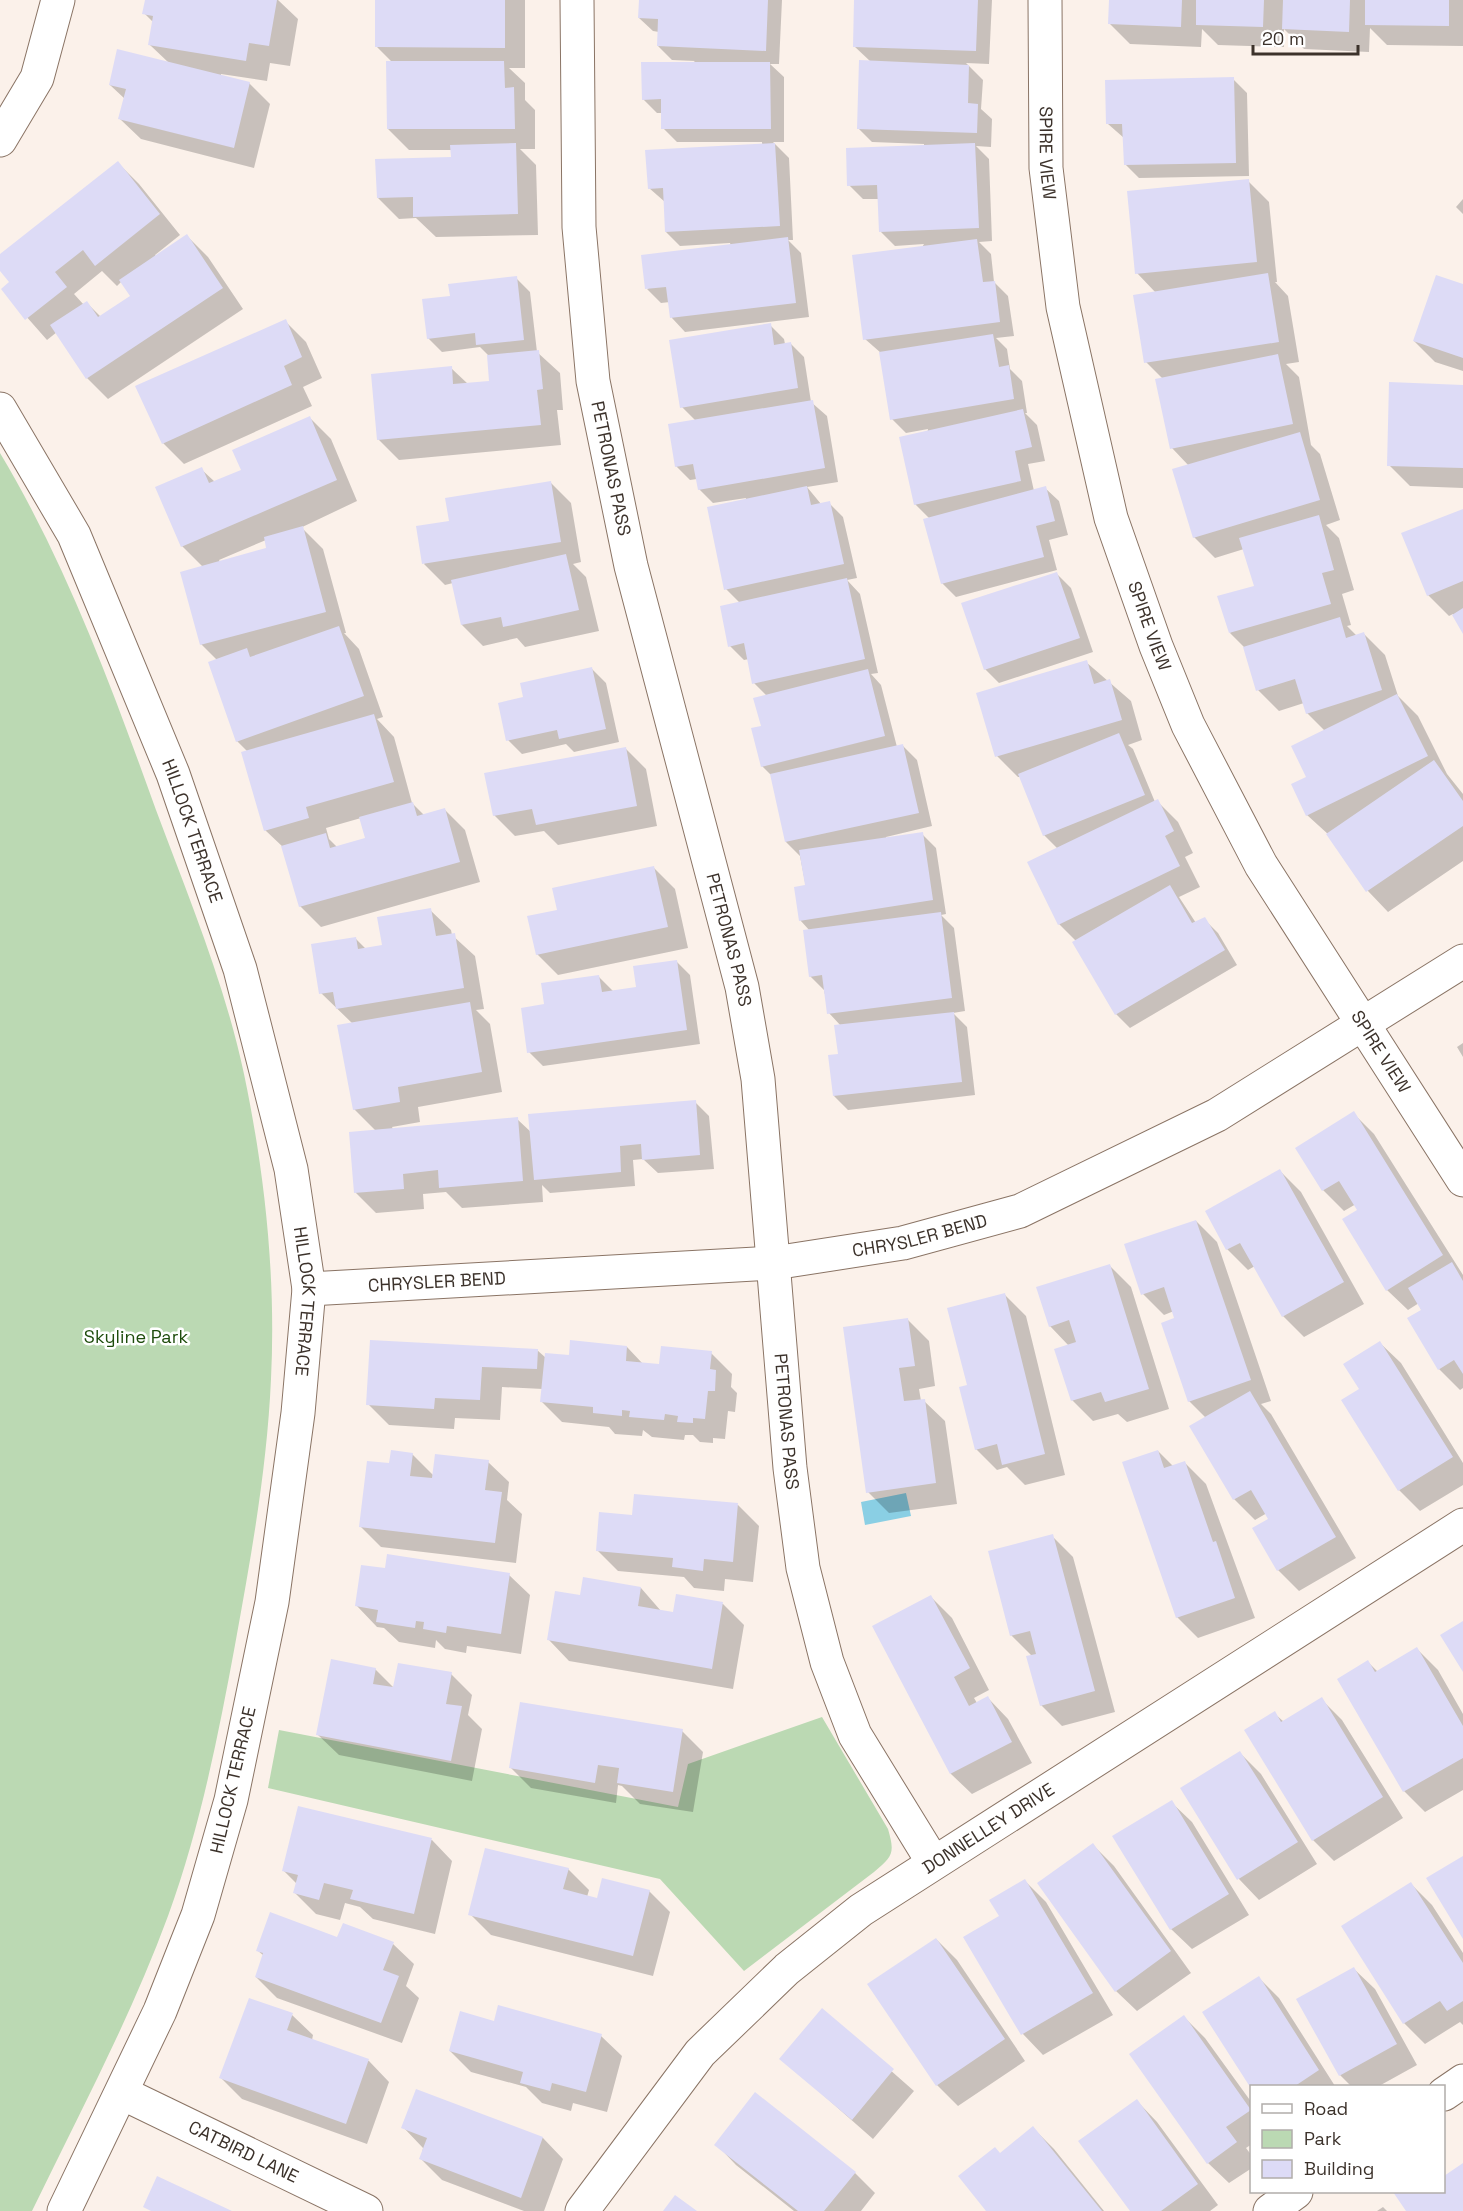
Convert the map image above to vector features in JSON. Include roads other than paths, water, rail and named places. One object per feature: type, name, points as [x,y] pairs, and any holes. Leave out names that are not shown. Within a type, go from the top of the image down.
[{"type":"street","points":[[0,140],[37,78],[58,0]]},
{"type":"street","name":"PETRONAS PASS","points":[[576,0],[579,227],[593,381],[631,566],[742,987],[759,1079],[790,1468],[802,1557],[827,1662],[855,1735],[933,1863]]},
{"type":"street","name":"SPIRE VIEW","points":[[1045,0],[1046,168],[1062,295],[1111,518],[1156,646],[1188,725],[1261,865],[1463,1180]]},
{"type":"street","name":"HILLOCK TERRACE","points":[[0,409],[74,535],[173,774],[240,969],[291,1169],[309,1289],[298,1413],[272,1602],[231,1800],[198,1915],[160,2011],[64,2211]]},
{"type":"street","name":"CHRYSLER BEND","points":[[309,1289],[774,1263],[903,1243],[1020,1211],[1217,1115],[1363,1026],[1463,961]]},
{"type":"street","name":"DONNELLEY DRIVE","points":[[582,2211],[700,2053],[787,1969],[861,1910],[1463,1525]]},
{"type":"street","points":[[1445,2093],[1463,2081]]},
{"type":"street","name":"CATBIRD LANE","points":[[122,2093],[366,2211]]},
{"type":"street","points":[[1270,2211],[1295,2193]]},
{"type":"water","points":[[906,1493],[911,1516],[865,1525],[861,1502]]},
{"type":"park label","name":"Skyline Park","points":[[136,1337]]}]
